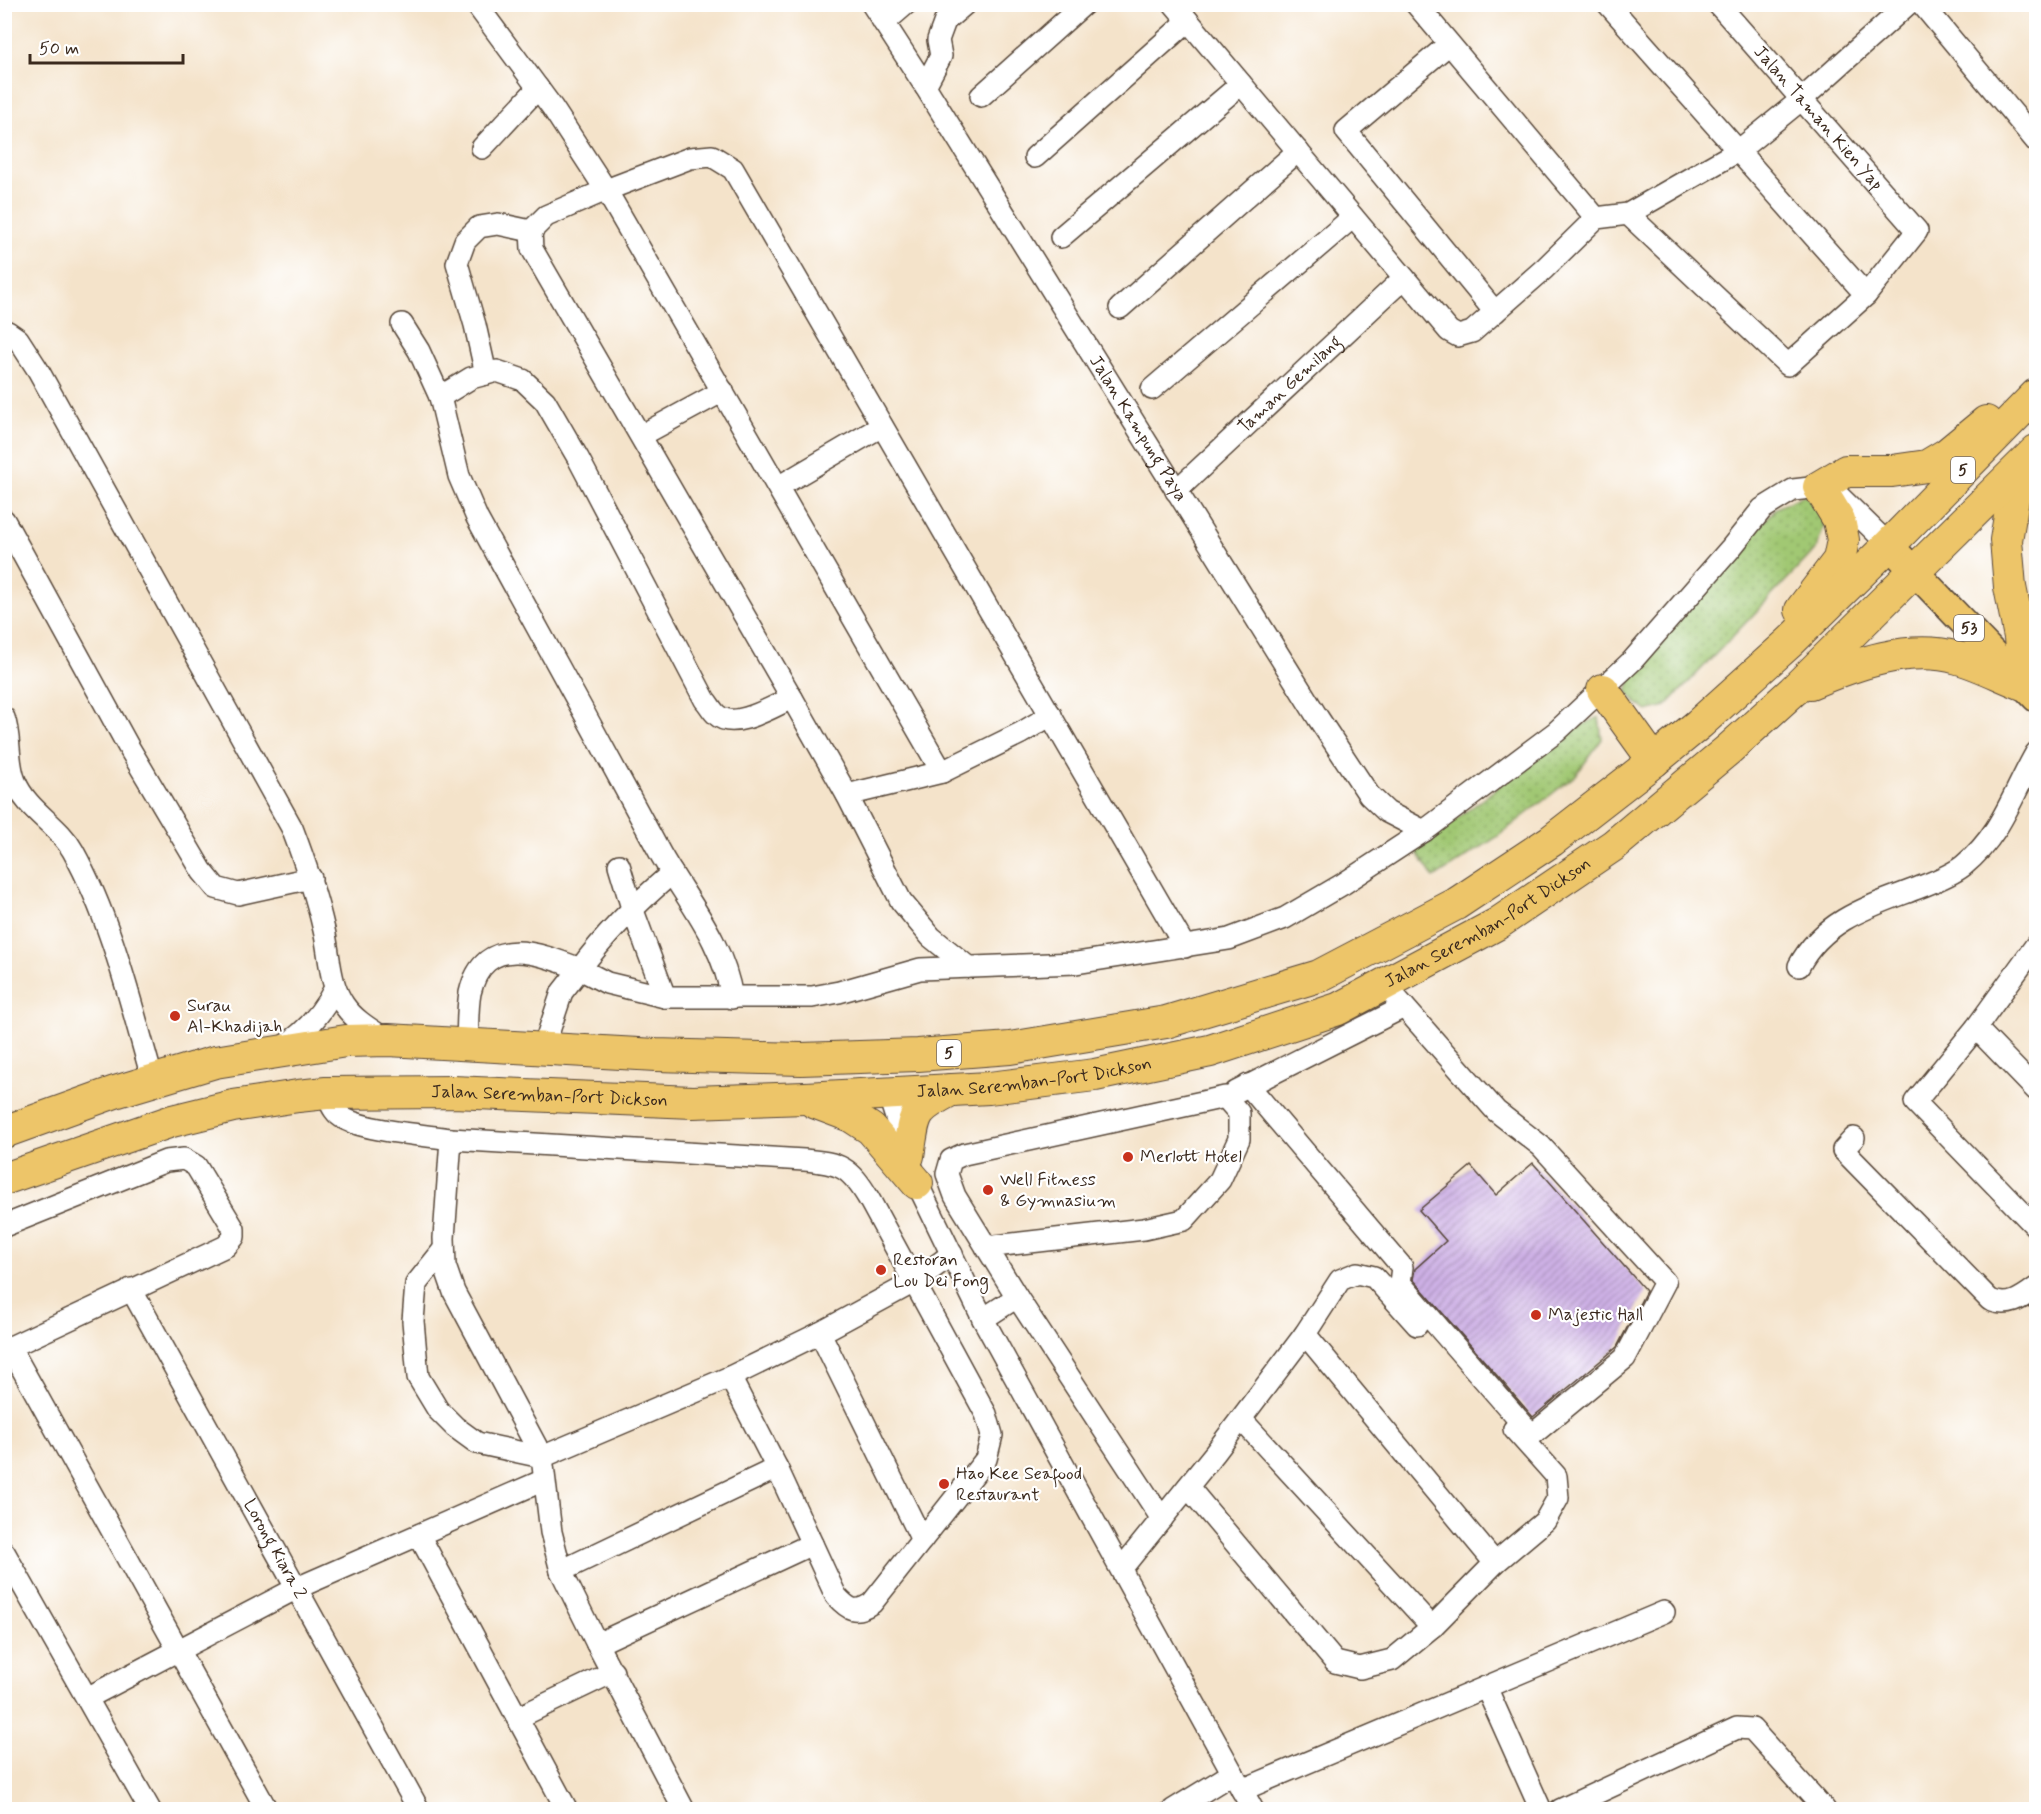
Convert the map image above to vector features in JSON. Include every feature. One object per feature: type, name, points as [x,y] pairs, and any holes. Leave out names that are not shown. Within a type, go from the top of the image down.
[{"type":"highway","points":[[1790,642],[1797,616],[1839,560],[1843,540],[1839,520],[1819,487],[1846,471],[1892,471],[1927,466],[1947,454],[1998,412],[2037,388]]},
{"type":"highway","name":"5","points":[[1889,545],[2037,395]]},
{"type":"highway","name":"5","points":[[1916,571],[2037,451]]},
{"type":"highway","points":[[2030,691],[2010,588],[2006,540],[2014,493],[2037,457]]},
{"type":"highway","name":"Jalan Seremban-Port Dickson","points":[[12,1125],[215,1062],[346,1041],[388,1040],[656,1055],[801,1059],[918,1055],[1010,1048],[1166,1022],[1318,976],[1456,904],[1551,841],[1699,724],[1790,642],[1889,545]]},
{"type":"highway","name":"Jalan Seremban-Port Dickson","points":[[4,1179],[172,1121],[233,1106],[326,1093],[453,1092],[693,1102],[951,1090],[1095,1075],[1210,1051],[1338,1009],[1394,995],[1614,846],[1729,749],[1793,691],[1916,571]]},
{"type":"highway","points":[[1793,691],[1847,668],[1891,657],[1929,654],[1958,658],[2030,691]]},
{"type":"highway","points":[[1603,690],[1654,760]]},
{"type":"highway","points":[[656,1055],[683,1068],[725,1072],[861,1074],[879,1082],[888,1093]]},
{"type":"highway","points":[[913,1169],[915,1116],[926,1103],[951,1090]]},
{"type":"highway","points":[[805,1098],[851,1116],[871,1129],[913,1169]]},
{"type":"main road","name":"53","points":[[1889,545],[2030,691]]},
{"type":"street","points":[[476,4],[538,88],[606,190],[942,772]]},
{"type":"street","name":"Jalan Kampung Paya","points":[[872,4],[1317,718],[1369,795],[1387,812],[1424,831]]},
{"type":"street","points":[[884,23],[906,4]]},
{"type":"street","points":[[925,86],[941,57],[938,40],[945,21],[965,4]]},
{"type":"street","points":[[981,96],[1084,4]]},
{"type":"street","points":[[1174,4],[1449,331],[1458,336],[1472,332],[1544,269],[1596,218],[1628,214],[1738,151],[1802,99],[1908,4]]},
{"type":"street","points":[[1416,4],[1596,218]]},
{"type":"street","points":[[1608,4],[1866,295],[1788,365],[1628,214]]},
{"type":"street","name":"Jalan Taman Kien Yap","points":[[1718,4],[1917,231],[1866,295]]},
{"type":"street","points":[[1922,4],[2037,141]]},
{"type":"street","points":[[1035,157],[1188,21]]},
{"type":"street","points":[[1449,44],[1346,131],[1495,312]]},
{"type":"street","points":[[1061,237],[1241,84]]},
{"type":"street","points":[[482,148],[538,88]]},
{"type":"street","points":[[1120,308],[1298,151]]},
{"type":"street","points":[[968,967],[931,937],[901,900],[847,795],[642,435],[532,249],[531,231],[546,216],[690,158],[712,156],[733,169],[1185,947]]},
{"type":"street","points":[[1152,389],[1353,217]]},
{"type":"street","points":[[486,374],[457,263],[465,242],[479,227],[498,224],[531,231]]},
{"type":"street","name":"Taman Gemilang","points":[[1176,491],[1404,278]]},
{"type":"street","points":[[402,324],[419,351],[440,398],[459,476],[477,518],[672,873],[710,933],[728,974],[732,998]]},
{"type":"street","points":[[4,333],[8,332],[18,339],[38,370],[292,828],[310,878],[324,930],[335,988],[344,1005],[358,1021],[388,1040]]},
{"type":"street","points":[[440,398],[471,378],[497,371],[523,380],[545,402],[578,458],[705,700],[717,716],[729,721],[747,718],[792,698]]},
{"type":"street","points":[[642,435],[723,391]]},
{"type":"street","points":[[778,487],[882,426]]},
{"type":"street","points":[[467,1044],[470,994],[476,976],[490,959],[512,951],[550,958],[580,969],[607,983],[665,997],[732,998],[812,996],[839,992],[920,969],[1076,963],[1229,939],[1285,918],[1343,884],[1424,831],[1556,732],[1603,690],[1640,652],[1762,509],[1793,490],[1819,487],[1842,498],[1889,545]]},
{"type":"street","points":[[4,520],[128,746],[202,870],[216,888],[238,894],[310,878]]},
{"type":"street","points":[[847,795],[942,772],[1021,733],[1051,715]]},
{"type":"street","points":[[4,718],[14,780],[33,810],[56,829],[72,849],[93,893],[124,980],[153,1081]]},
{"type":"street","points":[[1799,966],[1808,949],[1824,933],[1853,913],[1935,882],[1960,868],[1984,848],[2004,817],[2037,753]]},
{"type":"street","points":[[619,865],[632,908],[665,997]]},
{"type":"street","points":[[543,1049],[562,992],[597,945],[632,908],[672,873]]},
{"type":"street","points":[[2034,955],[1915,1102],[2037,1227]]},
{"type":"street","points":[[275,1052],[300,1037],[326,1004],[335,988]]},
{"type":"street","points":[[1122,1568],[1162,1519],[1188,1487],[1241,1419],[1305,1334],[1340,1280],[1357,1273],[1374,1277],[1396,1290],[1532,1435],[1625,1358],[1665,1282],[1541,1146],[1496,1111],[1394,995],[1225,1097],[964,1154],[951,1160],[947,1174],[955,1196],[1017,1297],[1162,1519]]},
{"type":"street","points":[[1976,1028],[2037,1090]]},
{"type":"street","points":[[1248,1085],[1402,1267],[1396,1290]]},
{"type":"street","points":[[326,1093],[333,1110],[344,1119],[362,1125],[451,1139],[828,1161],[846,1168],[859,1183],[986,1414],[992,1435],[986,1459],[872,1603],[863,1609],[853,1610],[845,1606],[836,1596],[777,1468],[730,1377]]},
{"type":"street","points":[[888,1093],[913,1169],[983,1318],[1253,1809]]},
{"type":"street","points":[[986,1247],[1144,1230],[1184,1220],[1220,1180],[1239,1139],[1239,1113],[1225,1097]]},
{"type":"street","points":[[1854,1138],[1843,1149],[1990,1300],[1999,1304],[2018,1301],[2037,1288]]},
{"type":"street","points":[[451,1139],[444,1249],[445,1266],[454,1292],[542,1457],[551,1532],[561,1571],[684,1809]]},
{"type":"street","points":[[4,1226],[166,1161],[184,1160],[196,1166],[234,1229],[234,1237],[226,1246],[7,1349],[267,1809]]},
{"type":"street","points":[[444,1249],[416,1284],[413,1321],[418,1377],[438,1410],[455,1427],[477,1443],[542,1457],[730,1377],[820,1333],[914,1282],[952,1254]]},
{"type":"street","name":"Lorong Kiara 2","points":[[131,1289],[419,1809]]},
{"type":"street","points":[[1188,1487],[1335,1662],[1360,1668],[1392,1660],[1432,1627],[1496,1563],[1545,1521],[1558,1498],[1556,1476],[1396,1290]]},
{"type":"street","points":[[983,1318],[1017,1297]]},
{"type":"street","points":[[820,1333],[922,1540]]},
{"type":"street","points":[[1305,1334],[1496,1563]]},
{"type":"street","points":[[1241,1419],[1432,1627]]},
{"type":"street","points":[[561,1571],[777,1468]]},
{"type":"street","points":[[87,1698],[297,1588],[544,1480]]},
{"type":"street","points":[[419,1535],[567,1809]]},
{"type":"street","points":[[597,1644],[812,1544]]},
{"type":"street","points":[[4,1552],[150,1809]]},
{"type":"street","points":[[1173,1809],[1238,1781],[1485,1687],[1664,1612]]},
{"type":"street","points":[[517,1718],[613,1672]]},
{"type":"street","points":[[1485,1687],[1541,1809]]},
{"type":"street","points":[[1560,1809],[1737,1728],[1752,1729],[1825,1809]]},
{"type":"green space","points":[[1804,495],[1823,513],[1823,531],[1816,549],[1666,706],[1647,711],[1636,703],[1627,692],[1634,669],[1776,508]]},
{"type":"green space","points":[[1599,717],[1602,739],[1576,775],[1497,837],[1434,878],[1415,850],[1571,730]]},
{"type":"building","name":"Majestic Hall","points":[[1533,1163],[1646,1291],[1617,1347],[1533,1417],[1413,1279],[1415,1269],[1446,1241],[1419,1210],[1471,1166],[1496,1195]]},
{"type":"place","name":"Surau Al-Khadijah","points":[[175,1016]]},
{"type":"place","name":"Merlott Hotel","points":[[1128,1157]]},
{"type":"place","name":"Well Fitness & Gymnasium","points":[[988,1190]]},
{"type":"place","name":"Restoran Lou Dei Fong","points":[[881,1270]]},
{"type":"place","name":"Majestic Hall","points":[[1536,1315]]},
{"type":"place","name":"Hao Kee Seafood Restaurant","points":[[944,1484]]}]
